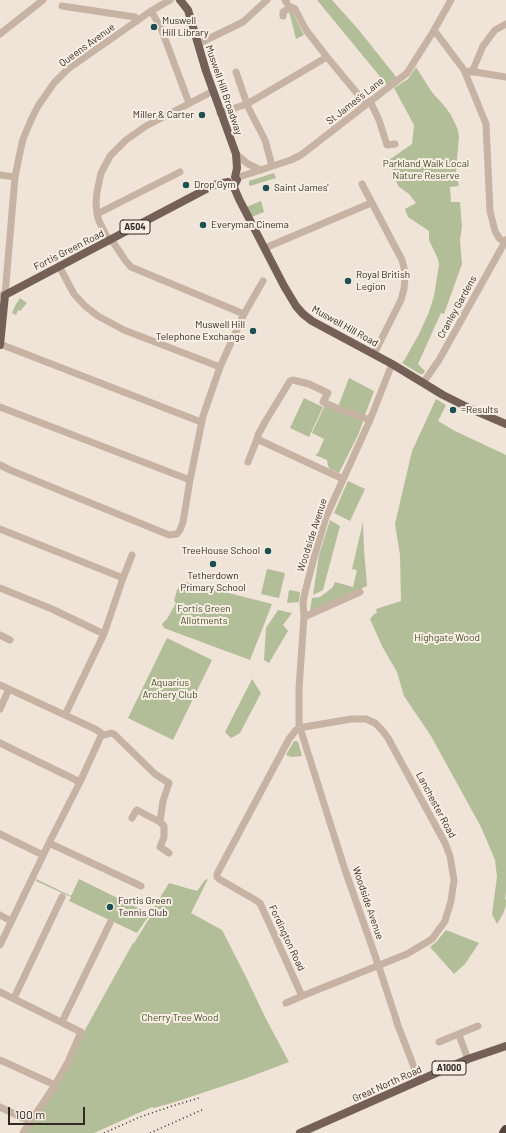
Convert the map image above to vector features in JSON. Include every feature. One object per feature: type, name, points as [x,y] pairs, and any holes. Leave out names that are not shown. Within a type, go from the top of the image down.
[{"type":"main road","name":"Muswell Hill Broadway","points":[[180,0],[188,10],[220,113],[236,154],[237,168],[233,181]]},
{"type":"main road","name":"Muswell Hill Broadway","points":[[188,10],[190,0]]},
{"type":"main road","name":"Fortis Green Road","points":[[2,295],[214,186],[233,181]]},
{"type":"main road","name":"Muswell Hill Road","points":[[233,181],[239,199],[284,286],[296,306],[303,314],[312,321],[392,364],[443,395],[506,424]]},
{"type":"main road","points":[[0,345],[2,295]]},
{"type":"main road","name":"Great North Road","points":[[300,1133],[468,1059],[506,1046]]},
{"type":"street","points":[[0,34],[43,0]]},
{"type":"street","name":"Queens Avenue","points":[[154,9],[161,0]]},
{"type":"street","name":"Queens Avenue","points":[[2,295],[15,177],[23,139],[42,100],[54,83],[68,69],[154,9],[170,0]]},
{"type":"street","points":[[198,44],[243,22],[267,0]]},
{"type":"street","name":"St James's Lane","points":[[233,181],[292,160],[301,155],[407,73],[452,0]]},
{"type":"street","points":[[62,6],[135,17],[137,21]]},
{"type":"street","points":[[283,16],[283,12],[291,7],[295,8],[306,30],[327,57],[368,103],[379,120],[387,145],[395,144]]},
{"type":"street","points":[[154,9],[190,103]]},
{"type":"street","points":[[472,72],[483,46],[495,30],[506,24]]},
{"type":"street","points":[[434,30],[464,70],[486,124],[490,211],[495,231],[499,238],[506,242]]},
{"type":"street","points":[[220,113],[247,104],[327,57]]},
{"type":"street","points":[[464,70],[506,77]]},
{"type":"street","points":[[236,72],[247,104],[265,139],[272,166]]},
{"type":"street","points":[[213,91],[146,126],[126,140],[110,156],[101,173],[97,192],[97,214],[110,240],[131,267],[244,314]]},
{"type":"street","points":[[236,154],[248,164],[261,170]]},
{"type":"street","points":[[97,214],[180,172]]},
{"type":"street","points":[[0,175],[15,177]]},
{"type":"street","points":[[362,184],[402,260],[405,278],[401,300],[374,354]]},
{"type":"street","points":[[265,248],[371,203]]},
{"type":"street","name":"Cranley Gardens","points":[[423,383],[439,360],[506,242]]},
{"type":"street","points":[[59,266],[74,294],[85,306],[98,316],[124,330],[220,367]]},
{"type":"street","points":[[0,465],[169,535],[177,534],[183,522],[201,422],[220,367],[244,314],[263,281]]},
{"type":"street","points":[[0,345],[201,422]]},
{"type":"street","name":"Woodside Avenue","points":[[392,364],[370,420],[326,517],[314,554],[303,603],[304,617],[299,688],[300,728],[397,1023],[419,1080]]},
{"type":"street","points":[[248,462],[265,422],[290,380],[309,384],[328,393],[323,402],[370,420]]},
{"type":"street","points":[[0,407],[190,480]]},
{"type":"street","points":[[257,438],[343,479]]},
{"type":"street","points":[[0,529],[123,578]]},
{"type":"street","points":[[65,715],[104,634],[132,555]]},
{"type":"street","points":[[0,588],[52,609],[104,634]]},
{"type":"street","points":[[304,617],[360,592]]},
{"type":"street","points":[[0,635],[10,640]]},
{"type":"street","points":[[0,685],[101,733],[80,782],[0,945]]},
{"type":"street","points":[[0,709],[9,689]]},
{"type":"street","name":"Lanchester Road","points":[[300,728],[351,719],[366,719],[375,723],[388,738],[445,843],[450,856],[454,880],[451,901],[445,921],[432,938],[407,954],[378,964]]},
{"type":"street","name":"Fordington Road","points":[[300,728],[289,739],[217,874],[217,877],[260,903],[302,996]]},
{"type":"street","points":[[101,736],[111,733],[114,734],[155,774],[170,783],[163,801],[160,822]]},
{"type":"street","points":[[0,743],[80,782]]},
{"type":"street","points":[[132,818],[137,810],[160,822],[164,826],[164,837],[160,847],[168,853]]},
{"type":"street","points":[[0,834],[44,855]]},
{"type":"street","points":[[49,843],[141,886]]},
{"type":"street","points":[[14,998],[62,897]]},
{"type":"street","points":[[0,915],[11,920]]},
{"type":"street","points":[[62,1022],[110,923]]},
{"type":"street","points":[[286,1003],[378,964]]},
{"type":"street","points":[[0,992],[81,1032],[68,1062],[24,1133]]},
{"type":"street","points":[[439,1042],[478,1026]]},
{"type":"street","points":[[459,1035],[468,1059]]},
{"type":"street","points":[[0,1060],[55,1085]]},
{"type":"street","points":[[0,1107],[31,1122]]},
{"type":"green space","points":[[317,0],[332,0],[358,29],[397,78],[387,85]]},
{"type":"green space","points":[[289,11],[292,11],[304,35],[296,39]]},
{"type":"green space","name":"Parkland Walk Local Nature Reserve","points":[[416,67],[431,91],[451,115],[458,130],[459,137],[456,170],[459,186],[450,187],[451,202],[460,202],[462,227],[460,240],[462,264],[444,314],[441,313],[418,364],[425,371],[423,374],[420,374],[402,363],[419,334],[429,312],[434,296],[439,265],[438,259],[429,240],[429,231],[408,217],[405,209],[416,203],[409,194],[398,186],[389,160],[412,144],[414,125],[394,88],[408,79]]},
{"type":"green space","points":[[274,173],[276,178],[250,186],[249,185],[249,181]]},
{"type":"green space","points":[[261,201],[264,212],[249,218],[244,208]]},
{"type":"green space","points":[[20,298],[27,303],[20,311],[18,310],[16,315],[12,313]]},
{"type":"green space","points":[[349,378],[374,391],[365,415],[338,407]]},
{"type":"green space","points":[[304,398],[323,407],[309,437],[290,428]]},
{"type":"green space","name":"Highgate Wood","points":[[436,399],[446,405],[438,421],[455,431],[506,455],[506,905],[497,924],[492,914],[497,877],[495,860],[481,827],[431,736],[404,696],[397,672],[382,646],[370,619],[377,613],[376,609],[401,601],[400,555],[395,524],[412,451]]},
{"type":"green space","points":[[325,405],[364,419],[358,435],[339,473],[330,469],[327,460],[315,455],[318,453],[324,439],[312,433]]},
{"type":"green space","points":[[348,481],[365,489],[350,521],[334,513]]},
{"type":"green space","points":[[330,520],[340,526],[323,590],[313,595],[319,555]]},
{"type":"green space","points":[[363,522],[367,586],[310,611],[312,598],[320,597],[332,588],[335,582],[353,587],[357,570],[352,569]]},
{"type":"green space","points":[[267,569],[285,573],[279,598],[261,594]]},
{"type":"green space","name":"Fortis Green Allotments","points":[[185,582],[272,604],[250,660],[164,628],[162,624],[167,619],[176,603],[174,601],[177,590]]},
{"type":"green space","points":[[289,590],[300,592],[299,602],[287,603]]},
{"type":"green space","points":[[278,610],[292,613],[283,625],[288,631],[269,663],[264,660],[266,628]]},
{"type":"green space","name":"Aquarius Archery Club","points":[[167,638],[212,660],[173,740],[128,718]]},
{"type":"green space","points":[[252,679],[261,693],[240,733],[231,738],[225,732]]},
{"type":"green space","points":[[294,741],[298,742],[302,756],[292,757],[286,755]]},
{"type":"green space","name":"Fortis Green Tennis Club","points":[[36,879],[71,896],[79,879],[150,914],[137,933],[69,901],[71,897],[36,881]]},
{"type":"green space","name":"Cherry Tree Wood","points":[[208,879],[191,913],[222,930],[289,1062],[175,1102],[154,1108],[152,1107],[94,1133],[25,1133],[80,1039],[133,943],[152,914],[150,914],[169,883],[197,891],[205,880]]},
{"type":"green space","points":[[446,930],[479,943],[465,964],[454,974],[430,947]]},
{"type":"railway","points":[[104,1133],[140,1117],[199,1098]]},
{"type":"railway","points":[[150,1133],[204,1109]]},
{"type":"place","name":"Muswell Hill Library","points":[[154,27]]},
{"type":"place","name":"Miller & Carter","points":[[202,115]]},
{"type":"place","name":"Drop Gym","points":[[186,185]]},
{"type":"place","name":"Saint James'","points":[[266,188]]},
{"type":"place","name":"Everyman Cinema","points":[[203,225]]},
{"type":"place","name":"Royal British Legion","points":[[348,281]]},
{"type":"place","name":"Muswell Hill Telephone Exchange","points":[[253,331]]},
{"type":"place","name":"=Results","points":[[453,410]]},
{"type":"place","name":"TreeHouse School","points":[[268,551]]},
{"type":"place","name":"Tetherdown Primary School","points":[[213,564]]},
{"type":"place","name":"Fortis Green Tennis Club","points":[[110,907]]}]
